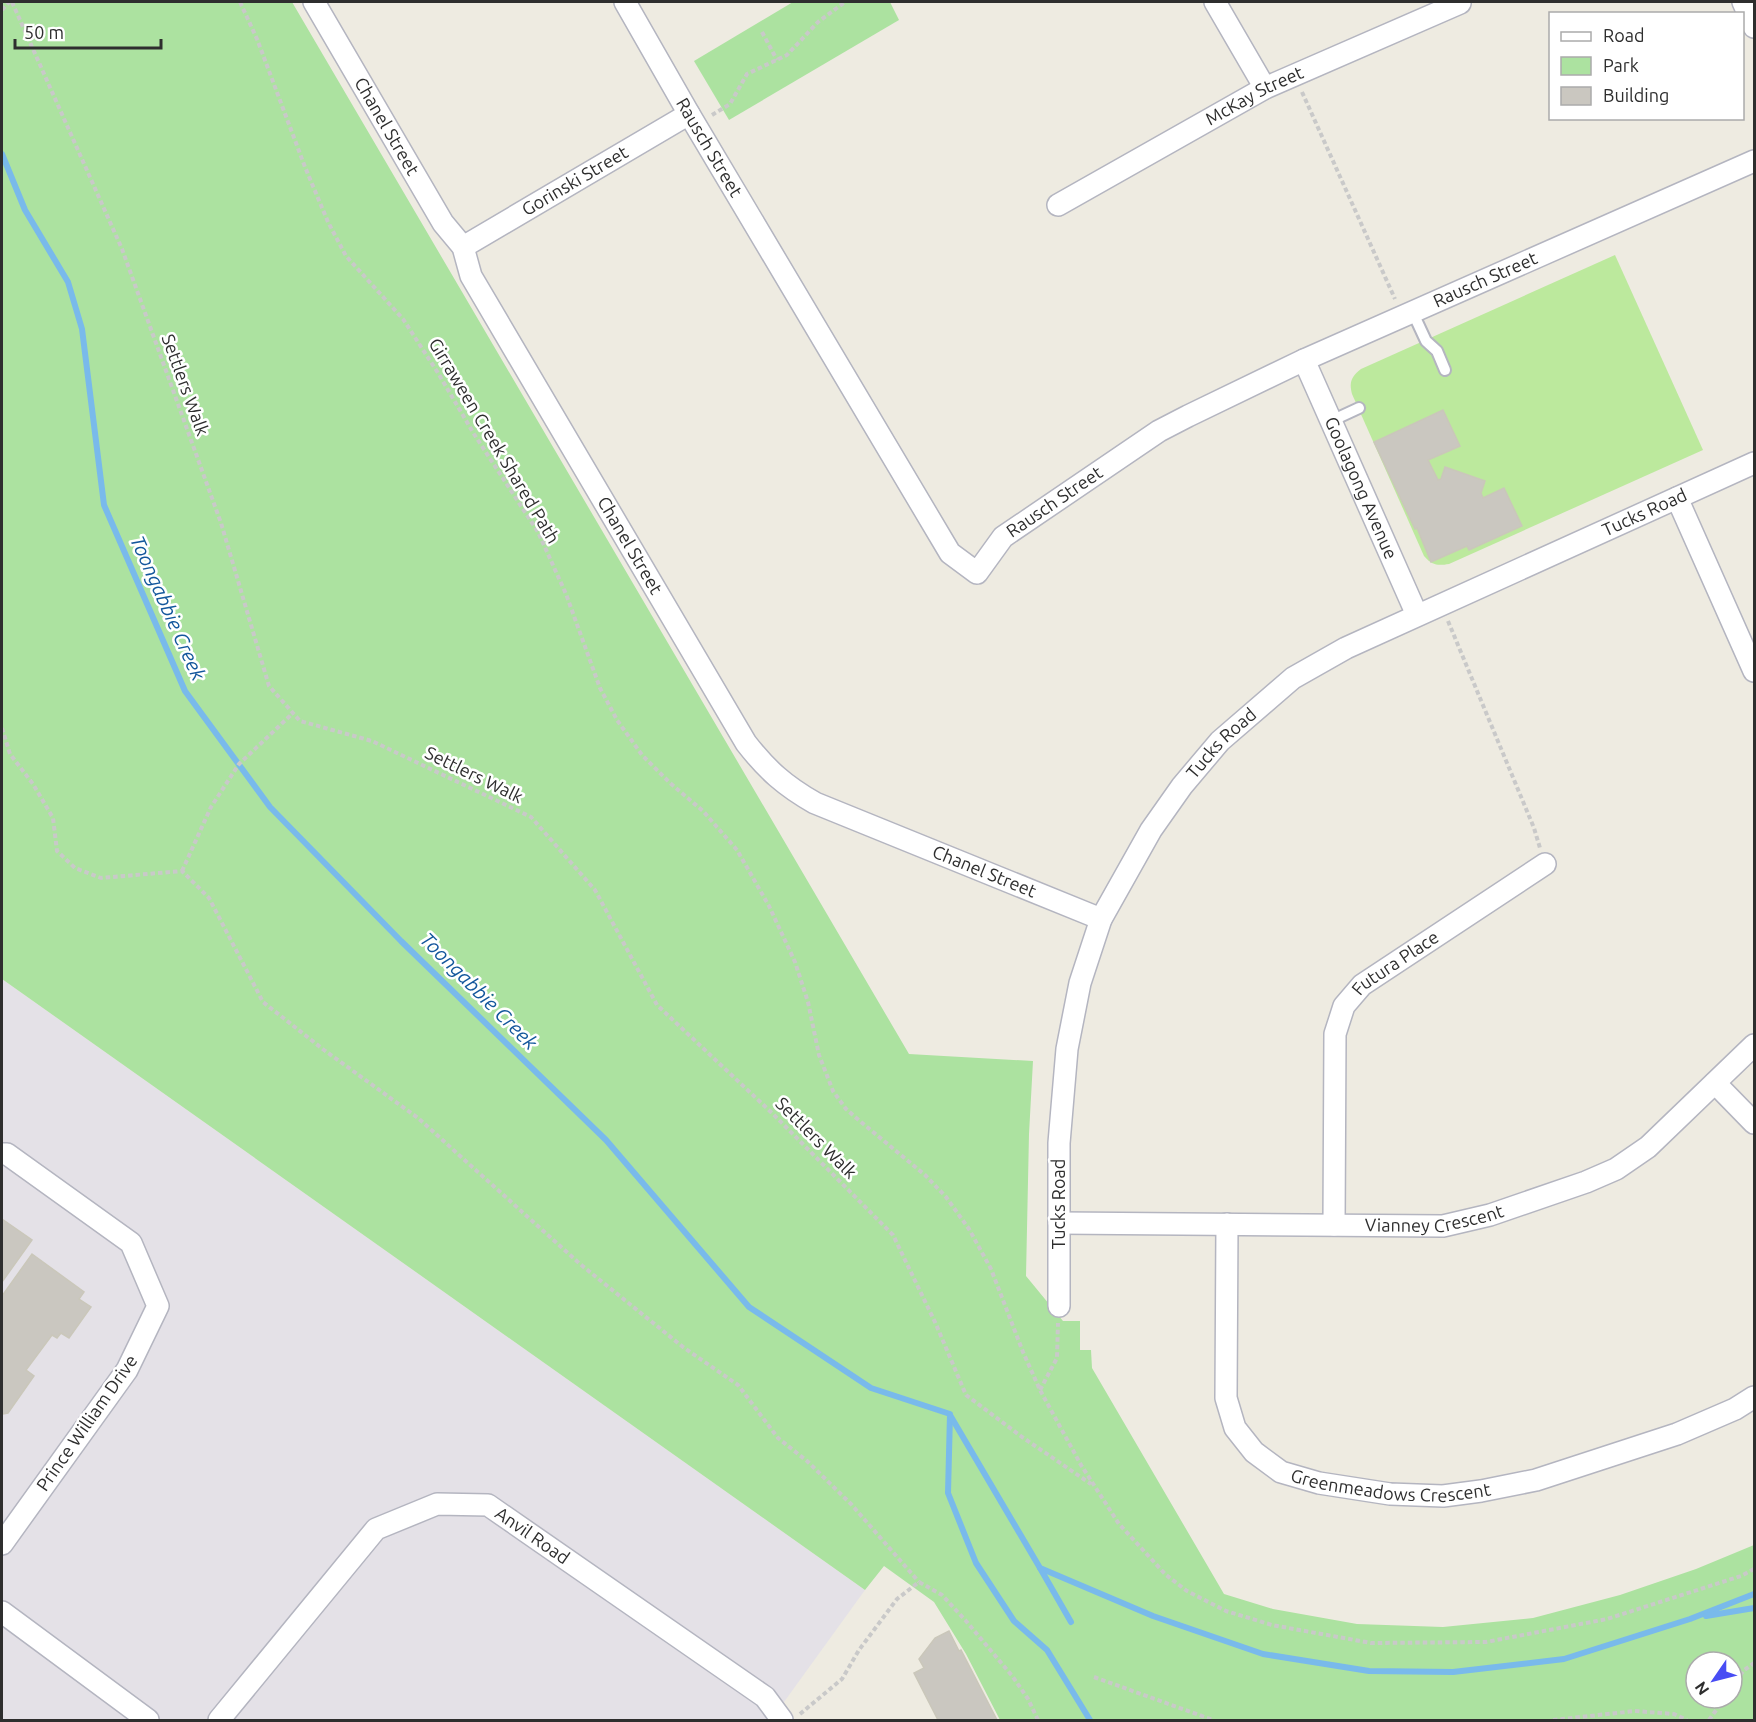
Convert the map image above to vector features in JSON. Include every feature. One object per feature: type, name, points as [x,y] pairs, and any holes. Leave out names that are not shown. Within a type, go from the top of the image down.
[{"type":"street","name":"Chanel Street","points":[[314,2],[443,223],[464,247],[471,276],[746,743],[763,765],[789,788],[815,803],[1101,919]]},
{"type":"street","name":"Rausch Street","points":[[625,2],[692,120],[950,553],[977,573],[1004,537],[1159,431],[1304,360],[1755,161]]},
{"type":"street","points":[[1215,2],[1265,88]]},
{"type":"street","points":[[1743,2],[1755,27]]},
{"type":"street","name":"McKay Street","points":[[1058,205],[1265,88],[1460,3]]},
{"type":"street","name":"Gorinski Street","points":[[464,247],[692,120]]},
{"type":"street","name":"Goolagong Avenue","points":[[1304,360],[1417,615]]},
{"type":"street","name":"Tucks Road","points":[[1059,1306],[1059,1143],[1067,1049],[1080,983],[1101,919],[1151,830],[1182,786],[1220,741],[1293,678],[1346,648],[1755,463]]},
{"type":"street","points":[[1677,498],[1755,671]]},
{"type":"street","name":"Futura Place","points":[[1334,1225],[1335,1034],[1344,1006],[1362,985],[1545,864]]},
{"type":"street","name":"Vianney Crescent","points":[[1059,1223],[1443,1226],[1490,1215],[1586,1182],[1616,1169],[1648,1146],[1755,1045]]},
{"type":"street","points":[[1715,1083],[1755,1124]]},
{"type":"street","name":"Prince William Drive","points":[[2,1154],[7,1154],[131,1243],[158,1306],[127,1370],[2,1544]]},
{"type":"street","name":"Greenmeadows Crescent","points":[[1227,1224],[1226,1398],[1235,1428],[1254,1452],[1281,1473],[1319,1483],[1390,1494],[1443,1496],[1481,1491],[1536,1480],[1677,1434],[1735,1409],[1755,1397]]},
{"type":"street","name":"Anvil Road","points":[[219,1720],[376,1529],[437,1504],[488,1505],[765,1697],[782,1720]]},
{"type":"street","points":[[2,1612],[148,1720]]},
{"type":"lane","points":[[1408,315],[1426,341],[1437,351],[1445,370]]},
{"type":"lane","points":[[1331,421],[1359,408]]},
{"type":"path","points":[[2,10],[10,2]]},
{"type":"path","name":"Settlers Walk","points":[[10,2],[122,249],[221,523],[269,686],[300,722],[372,741],[531,817],[595,890],[657,1005],[772,1113],[893,1235],[936,1322],[966,1395],[1094,1486]]},
{"type":"path","name":"Girraween Creek Shared Path","points":[[240,2],[257,39],[328,222],[346,256],[403,319],[474,435],[538,532],[566,594],[600,688],[617,720],[642,755],[703,811],[737,850],[769,906],[795,962],[808,1002],[819,1055],[833,1091],[861,1122],[925,1175],[946,1197],[969,1229],[991,1269],[1040,1390],[1094,1486],[1119,1524],[1166,1575],[1187,1591],[1226,1611],[1272,1625],[1371,1643],[1486,1642],[1607,1619],[1741,1576],[1755,1569]]},
{"type":"path","points":[[692,120],[730,104],[747,74],[788,55],[818,22],[845,2]]},
{"type":"path","points":[[762,32],[777,60]]},
{"type":"path","points":[[1294,75],[1408,315]]},
{"type":"path","points":[[1441,604],[1534,828],[1545,864]]},
{"type":"path","points":[[182,871],[212,807],[239,764],[293,713]]},
{"type":"path","points":[[2,728],[10,754],[33,784],[53,818],[57,851],[75,868],[101,878],[182,871],[209,898],[263,1002],[324,1050],[418,1118],[580,1264],[683,1347],[738,1385],[778,1438],[807,1461],[851,1504],[919,1582],[942,1595],[966,1621],[1013,1677],[1028,1699],[1038,1720]]},
{"type":"path","points":[[1040,1390],[1057,1358],[1059,1306]]},
{"type":"path","points":[[792,1720],[842,1679],[859,1650],[897,1599],[919,1582]]},
{"type":"path","points":[[1094,1677],[1213,1720]]},
{"type":"path","points":[[1553,1720],[1635,1711],[1674,1714],[1687,1720]]},
{"type":"shaded area","points":[[2,979],[865,1590],[771,1720],[2,1720]]},
{"type":"green space","points":[[2,2],[292,2],[909,1054],[1033,1061],[1026,1276],[1063,1321],[1080,1321],[1080,1350],[1091,1350],[1092,1368],[1224,1594],[1273,1609],[1357,1624],[1443,1627],[1533,1618],[1620,1595],[1696,1569],[1754,1545],[1754,1720],[1000,1720],[966,1654],[934,1602],[884,1566],[865,1590],[2,979]]},
{"type":"green space","points":[[793,2],[890,2],[899,20],[729,120],[694,61]]},
{"type":"green space","points":[[1615,255],[1703,450],[1449,564],[1432,563],[1424,556],[1352,394],[1353,377],[1361,369]]},
{"type":"building","points":[[1443,410],[1460,446],[1428,460],[1438,480],[1441,479],[1445,467],[1485,481],[1481,493],[1483,498],[1504,488],[1522,526],[1469,550],[1467,546],[1431,562],[1417,528],[1415,529],[1374,442]]},
{"type":"building","points":[[2,1219],[32,1240],[2,1282]]},
{"type":"building","points":[[32,1254],[84,1292],[79,1299],[91,1307],[69,1338],[61,1333],[57,1338],[52,1335],[26,1370],[34,1376],[8,1413],[2,1414],[2,1296]]},
{"type":"building","points":[[949,1631],[997,1720],[938,1720],[914,1673],[924,1668],[919,1659],[935,1638]]},
{"type":"waterway","name":"Toongabbie Creek","points":[[2,154],[25,210],[68,282],[82,329],[104,505],[185,691],[270,807],[401,941],[606,1140],[749,1307],[871,1388],[950,1414],[948,1493],[976,1563],[1014,1621],[1047,1650],[1090,1720]]},
{"type":"waterway","points":[[950,1415],[1040,1568],[1153,1616],[1263,1654],[1369,1671],[1453,1672],[1564,1659],[1690,1619],[1754,1594]]},
{"type":"waterway","points":[[1040,1568],[1071,1622]]},
{"type":"waterway","points":[[1706,1616],[1754,1608]]}]
